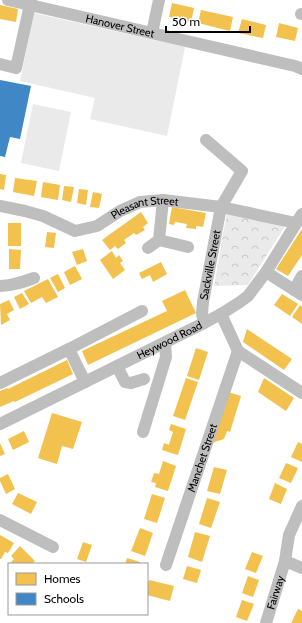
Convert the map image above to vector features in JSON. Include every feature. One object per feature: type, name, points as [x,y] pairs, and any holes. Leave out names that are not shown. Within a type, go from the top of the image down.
[{"type":"street","name":"Hanover Street","points":[[8,0],[30,3],[295,66],[302,70]]},
{"type":"street","points":[[152,33],[159,0]]},
{"type":"street","points":[[0,64],[16,68],[30,3]]},
{"type":"street","name":"Sackville Street","points":[[204,323],[202,314],[203,302],[222,207],[242,171],[206,140]]},
{"type":"street","points":[[148,248],[159,240],[163,200]]},
{"type":"street","name":"Pleasant Street","points":[[0,206],[43,216],[75,231],[97,226],[120,211],[140,202],[163,200],[299,218]]},
{"type":"street","name":"Heywood Road","points":[[0,424],[165,343],[221,314],[240,302],[248,296],[266,272],[299,218]]},
{"type":"street","points":[[159,240],[188,247]]},
{"type":"street","points":[[266,272],[298,292],[302,276]]},
{"type":"street","points":[[4,286],[20,283],[34,278]]},
{"type":"street","points":[[0,383],[142,311]]},
{"type":"street","points":[[221,314],[238,351],[302,393]]},
{"type":"street","points":[[143,432],[166,357],[165,343]]},
{"type":"street","points":[[69,349],[85,382]]},
{"type":"street","name":"Manchet Street","points":[[166,565],[238,351]]},
{"type":"street","points":[[117,366],[125,382],[144,379]]},
{"type":"street","name":"Fairway","points":[[266,623],[285,561],[289,534],[302,506]]},
{"type":"street","points":[[0,520],[53,547]]},
{"type":"street","name":"Fairway","points":[[285,561],[302,568]]},
{"type":"green space","points":[[34,13],[185,47],[167,136],[90,119],[95,98],[20,81]]},
{"type":"green space","points":[[33,104],[71,112],[59,171],[21,163]]},
{"type":"green space","points":[[227,212],[285,226],[248,285],[214,286]]},
{"type":"building: Homes","points":[[172,3],[194,8],[191,22],[169,17]]},
{"type":"building: Homes","points":[[0,5],[18,9],[16,22],[0,19]]},
{"type":"building: Homes","points":[[201,10],[233,17],[230,31],[198,23]]},
{"type":"building: Homes","points":[[242,19],[266,25],[263,38],[238,33]]},
{"type":"building: Homes","points":[[279,23],[298,28],[295,41],[276,37]]},
{"type":"building: Homes","points":[[0,174],[6,175],[4,190],[0,189]]},
{"type":"building: Homes","points":[[15,178],[37,181],[34,196],[13,192]]},
{"type":"building: Homes","points":[[43,182],[60,185],[58,200],[41,197]]},
{"type":"building: Homes","points":[[64,186],[74,187],[71,202],[62,200]]},
{"type":"building: Homes","points":[[79,189],[88,190],[86,205],[77,203]]},
{"type":"building: Homes","points":[[93,192],[102,194],[99,208],[90,207]]},
{"type":"building: Homes","points":[[172,207],[206,213],[203,227],[196,226],[196,229],[186,228],[187,224],[175,222],[174,225],[169,224]]},
{"type":"building: Homes","points":[[141,212],[148,223],[143,227],[145,230],[136,235],[134,233],[124,240],[126,243],[118,249],[115,246],[110,250],[102,240]]},
{"type":"building: Homes","points":[[8,223],[21,223],[21,246],[8,246]]},
{"type":"building: Homes","points":[[302,229],[302,255],[288,276],[276,269]]},
{"type":"building: Homes","points":[[47,232],[56,233],[54,248],[45,247]]},
{"type":"building: Homes","points":[[9,249],[21,250],[20,269],[9,269]]},
{"type":"building: Homes","points":[[83,249],[87,261],[77,265],[72,252]]},
{"type":"building: Homes","points":[[112,251],[116,258],[119,255],[123,261],[120,263],[125,270],[113,279],[100,260]]},
{"type":"building: Homes","points":[[161,262],[167,274],[153,282],[150,275],[142,279],[139,273]]},
{"type":"building: Homes","points":[[75,266],[82,279],[70,285],[64,272]]},
{"type":"building: Homes","points":[[58,274],[65,288],[58,292],[50,278]]},
{"type":"building: Homes","points":[[48,279],[58,297],[46,303],[42,297],[31,303],[24,291]]},
{"type":"building: Homes","points":[[185,290],[196,313],[88,365],[82,351],[167,311],[162,301]]},
{"type":"building: Homes","points":[[22,293],[29,304],[20,309],[14,297]]},
{"type":"building: Homes","points":[[282,294],[298,304],[290,316],[274,305]]},
{"type":"building: Homes","points":[[9,300],[14,310],[7,314],[10,320],[1,325],[0,304]]},
{"type":"building: Homes","points":[[300,305],[302,307],[302,324],[292,317]]},
{"type":"building: Homes","points":[[247,329],[292,359],[284,370],[243,342]]},
{"type":"building: Homes","points":[[196,348],[208,352],[199,380],[187,376]]},
{"type":"building: Homes","points":[[67,360],[73,374],[15,402],[14,401],[0,407],[0,391],[7,388],[8,389]]},
{"type":"building: Homes","points":[[186,378],[198,382],[185,420],[173,416]]},
{"type":"building: Homes","points":[[264,378],[294,398],[286,411],[258,392]]},
{"type":"building: Homes","points":[[228,392],[241,396],[230,432],[227,431],[224,439],[212,443]]},
{"type":"building: Homes","points":[[52,413],[82,422],[73,449],[62,446],[57,464],[38,458]]},
{"type":"building: Homes","points":[[171,424],[186,429],[178,455],[162,450],[164,443],[169,445],[173,432],[169,430]]},
{"type":"building: Homes","points":[[24,431],[29,442],[13,450],[8,439]]},
{"type":"building: Homes","points":[[298,442],[302,444],[302,462],[291,457]]},
{"type":"building: Homes","points":[[0,443],[5,454],[0,456]]},
{"type":"building: Homes","points":[[163,461],[176,466],[168,491],[155,487],[156,483],[151,482],[154,473],[159,474]]},
{"type":"building: Homes","points":[[286,463],[298,468],[291,483],[279,478]]},
{"type":"building: Homes","points":[[214,467],[227,470],[220,494],[207,491]]},
{"type":"building: Homes","points":[[8,474],[15,489],[6,494],[0,478]]},
{"type":"building: Homes","points":[[275,483],[287,489],[281,504],[269,499]]},
{"type":"building: Homes","points":[[18,493],[37,502],[31,514],[12,504]]},
{"type":"building: Homes","points":[[152,494],[165,498],[157,523],[144,519]]},
{"type":"building: Homes","points":[[207,498],[220,502],[211,528],[199,524]]},
{"type":"building: Homes","points":[[140,528],[153,533],[145,556],[131,551]]},
{"type":"building: Homes","points":[[195,532],[210,536],[202,562],[188,557]]},
{"type":"building: Homes","points":[[0,535],[14,543],[8,553],[5,552],[1,559],[0,559]]},
{"type":"building: Homes","points":[[83,542],[92,545],[86,562],[77,559]]},
{"type":"building: Homes","points":[[20,546],[35,561],[33,563],[12,563],[11,562],[14,559],[11,556]]},
{"type":"building: Homes","points":[[252,552],[263,556],[256,573],[245,569]]},
{"type":"building: Homes","points":[[127,558],[140,562],[140,563],[125,563]]},
{"type":"building: Homes","points":[[187,566],[201,570],[197,583],[183,579]]},
{"type":"building: Homes","points":[[248,576],[259,580],[253,597],[242,593]]},
{"type":"building: Homes","points":[[149,580],[174,586],[170,601],[148,595]]},
{"type":"building: Homes","points":[[242,600],[254,604],[247,621],[236,617]]},
{"type":"building: Homes","points":[[298,609],[302,611],[302,623],[291,623]]},
{"type":"building: Schools","points":[[0,80],[31,86],[20,139],[10,137],[5,157],[0,156]]}]
